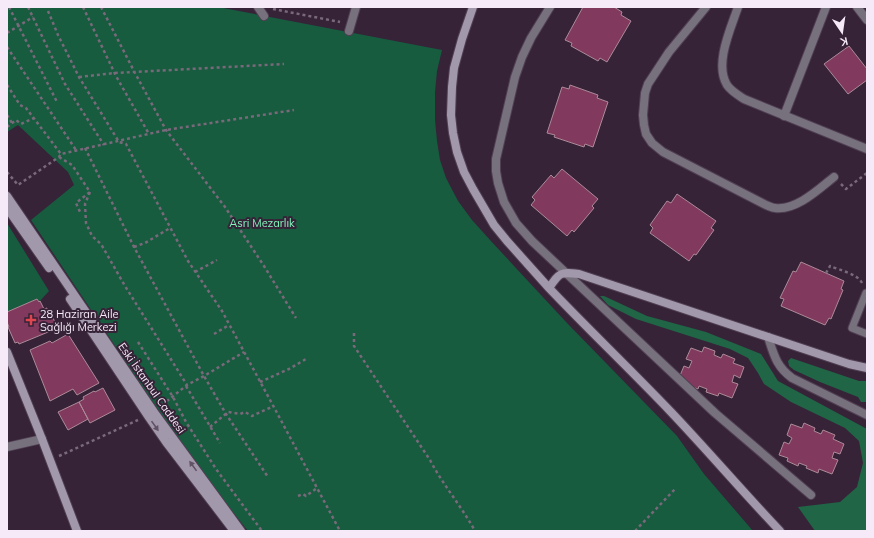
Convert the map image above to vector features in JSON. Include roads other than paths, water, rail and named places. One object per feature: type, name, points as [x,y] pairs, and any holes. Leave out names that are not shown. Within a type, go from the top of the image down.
[{"type":"street","points":[[258,7],[266,12]]},
{"type":"street","points":[[350,28],[356,7]]},
{"type":"street","points":[[473,7],[454,68],[451,115],[457,152],[467,177],[483,208],[507,241],[549,288],[670,411],[780,531]]},
{"type":"street","points":[[550,7],[531,38],[522,56],[515,77],[496,159],[498,183],[504,202],[516,223],[564,273],[715,413],[811,495]]},
{"type":"street","points":[[706,7],[669,52],[648,84],[644,104],[644,125],[646,134],[652,143],[663,152],[766,206],[776,208],[787,207],[798,203],[811,196],[834,177]]},
{"type":"street","points":[[738,7],[723,56],[722,68],[727,85],[744,99],[867,149]]},
{"type":"street","points":[[784,116],[826,7]]},
{"type":"street","points":[[857,7],[867,20]]},
{"type":"street","name":"Eski İstanbul Caddesi","points":[[7,196],[151,414]]},
{"type":"street","name":"Eski İstanbul Caddesi","points":[[7,208],[151,414],[238,531]]},
{"type":"street","points":[[549,288],[559,276],[564,273],[578,274],[849,364],[867,368]]},
{"type":"street","points":[[768,337],[779,366],[785,373],[792,378],[867,415]]},
{"type":"street","points":[[7,352],[77,531]]},
{"type":"street","points":[[7,447],[42,439]]},
{"type":"lane","points":[[866,293],[852,328],[867,334]]},
{"type":"place","name":"28 Haziran Aile Sağlığı Merkezi","points":[[31,320]]},
{"type":"park label","name":"Asri Mezarlık","points":[[262,223]]}]
